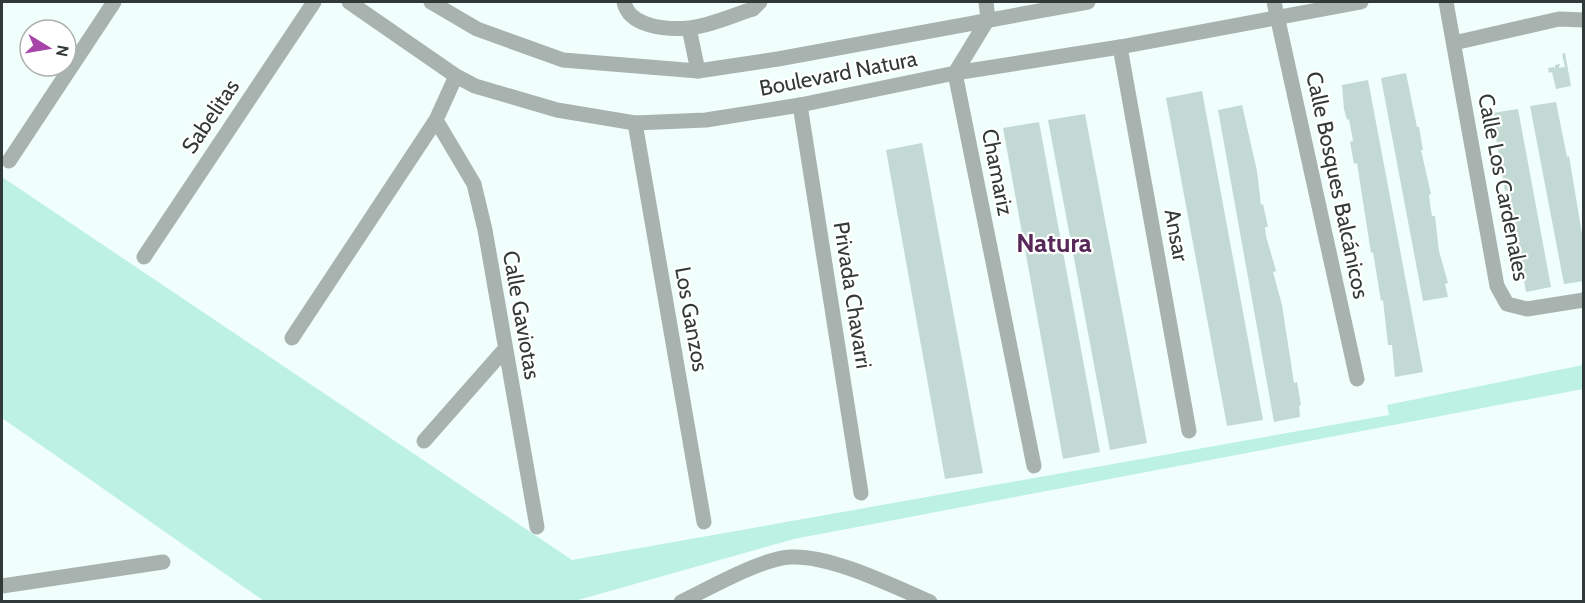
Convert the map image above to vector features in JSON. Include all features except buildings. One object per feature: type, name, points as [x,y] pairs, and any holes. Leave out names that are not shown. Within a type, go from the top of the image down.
[{"type":"street","points":[[9,161],[114,2]]},
{"type":"street","name":"Sabelitas","points":[[144,257],[314,2]]},
{"type":"street","name":"Boulevard Natura","points":[[349,2],[456,75],[506,96],[558,110],[635,123],[706,120],[801,105],[955,73],[1120,48],[1276,9],[1361,2]]},
{"type":"street","name":"Boulevard Natura","points":[[431,2],[477,30],[563,60],[698,71],[778,59],[1088,2]]},
{"type":"street","points":[[624,2],[635,20],[649,25],[689,28],[753,9],[760,2]]},
{"type":"street","points":[[955,73],[988,19],[986,2]]},
{"type":"street","name":"Calle Los Cardenales","points":[[1446,2],[1497,286],[1508,304],[1527,309],[1584,300]]},
{"type":"street","name":"Calle Bosques Balcánicos","points":[[1276,9],[1357,379]]},
{"type":"street","points":[[1454,43],[1559,19],[1584,20]]},
{"type":"street","points":[[689,28],[698,71]]},
{"type":"street","name":"Ansar","points":[[1120,48],[1189,431]]},
{"type":"street","name":"Chamariz","points":[[955,73],[1034,466]]},
{"type":"street","points":[[292,338],[436,120],[456,75]]},
{"type":"street","name":"Privada Chavarri","points":[[801,105],[861,493]]},
{"type":"street","name":"Calle Gaviotas","points":[[436,120],[474,184],[485,230],[537,527]]},
{"type":"street","name":"Los Ganzos","points":[[635,123],[704,522]]},
{"type":"street","points":[[424,441],[505,349]]},
{"type":"street","points":[[681,602],[754,568],[790,556],[828,562],[930,602]]},
{"type":"street","points":[[2,586],[163,562]]},
{"type":"green space","points":[[2,177],[572,560],[1389,415],[1387,405],[1583,365],[1583,389],[794,539],[571,602],[264,601],[2,418]]},
{"type":"district","name":"Natura","points":[[1054,243]]}]
